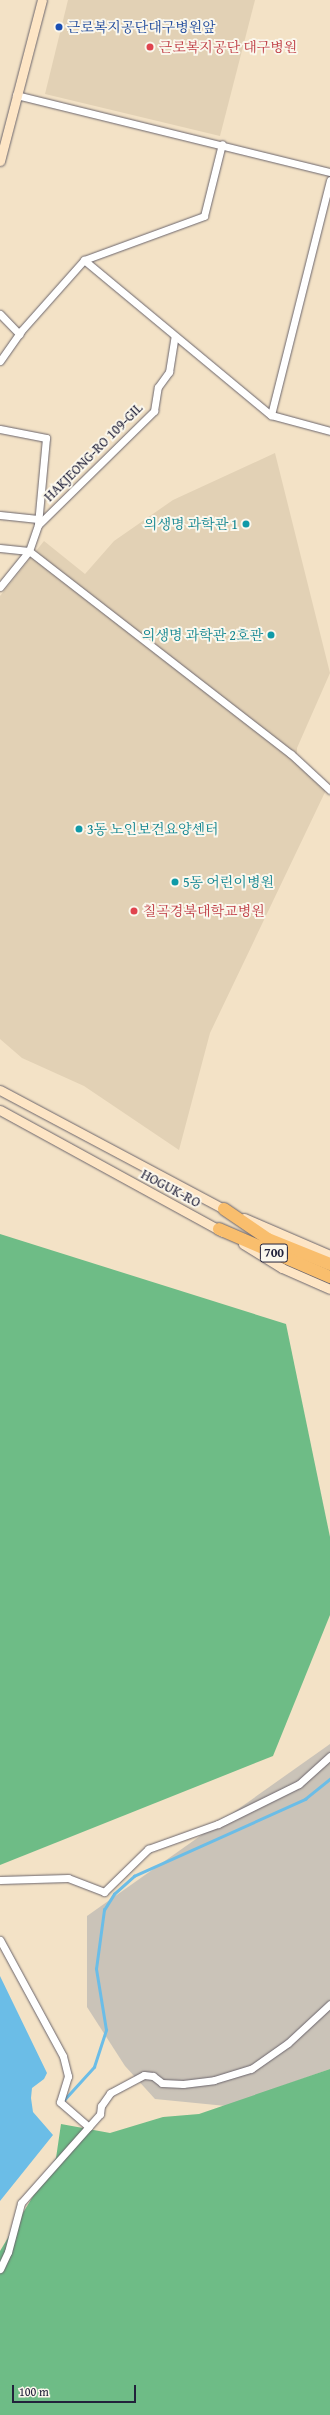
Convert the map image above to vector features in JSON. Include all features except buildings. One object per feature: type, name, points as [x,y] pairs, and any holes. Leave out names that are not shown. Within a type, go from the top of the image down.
[{"type":"highway","name":"700","points":[[224,1209],[268,1239],[330,1264]]},
{"type":"highway","name":"700","points":[[219,1229],[330,1277]]},
{"type":"main road","points":[[0,161],[42,0]]},
{"type":"main road","name":"HOGUK-RO","points":[[0,1090],[224,1209],[330,1255]]},
{"type":"main road","name":"HOGUK-RO","points":[[0,1110],[133,1185],[219,1229],[282,1268],[330,1289]]},
{"type":"street","points":[[16,96],[222,144],[330,172]]},
{"type":"street","points":[[0,360],[19,334],[84,260],[204,216],[222,144]]},
{"type":"street","points":[[271,415],[330,180]]},
{"type":"street","points":[[84,260],[271,415],[330,431]]},
{"type":"street","points":[[0,314],[19,334]]},
{"type":"street","name":"HAKJEONG-RO 109-GIL","points":[[38,522],[154,411],[158,387],[169,372],[175,336]]},
{"type":"street","points":[[0,429],[46,438],[38,522],[29,550],[0,587]]},
{"type":"street","points":[[0,515],[38,522]]},
{"type":"street","points":[[0,548],[29,550],[292,754],[330,790]]},
{"type":"street","points":[[0,1880],[68,1878],[104,1892],[148,1849],[218,1824],[299,1784],[330,1756]]},
{"type":"street","points":[[0,1940],[63,2056],[68,2076],[60,2102],[89,2127]]},
{"type":"street","points":[[0,2269],[8,2252],[21,2203],[100,2114],[101,2106],[110,2093],[124,2083],[144,2075],[153,2076],[162,2083],[183,2084],[214,2080],[251,2069],[288,2042],[330,2004]]},
{"type":"shaded area","name":"근로복지공단 대구병원","points":[[68,0],[255,0],[220,136],[45,94]]},
{"type":"shaded area","name":"칠곡경북대학교병원","points":[[275,453],[330,673],[297,748],[297,755],[327,788],[210,1033],[179,1150],[84,1086],[22,1058],[0,1039],[0,596],[44,541],[85,574],[114,541],[173,500]]},
{"type":"shaded area","points":[[330,1744],[330,2069],[226,2106],[155,2099],[125,2066],[87,2007],[87,1916]]},
{"type":"green space","points":[[0,1234],[286,1324],[330,1537],[330,1615],[273,1756],[0,1865]]},
{"type":"green space","points":[[330,2069],[330,2415],[0,2415],[0,2251],[56,2158],[61,2124],[110,2133],[163,2117],[199,2114]]},
{"type":"water","points":[[0,1976],[47,2073],[44,2079],[32,2088],[31,2098],[33,2112],[53,2135],[0,2201]]},
{"type":"waterway","points":[[63,2101],[94,2067],[106,2030],[96,1969],[104,1910],[114,1894],[134,1876],[305,1799],[330,1779]]},
{"type":"place","name":"근로복지공단대구병원앞","points":[[59,27]]},
{"type":"place","name":"근로복지공단 대구병원","points":[[150,47]]},
{"type":"place","name":"의생명 과학관 1","points":[[246,524]]},
{"type":"place","name":"의생명 과학관 2호관","points":[[271,635]]},
{"type":"place","name":"3동 노인보건요양센터","points":[[79,829]]},
{"type":"place","name":"5동 어린이병원","points":[[175,882]]},
{"type":"place","name":"칠곡경북대학교병원","points":[[134,911]]}]
